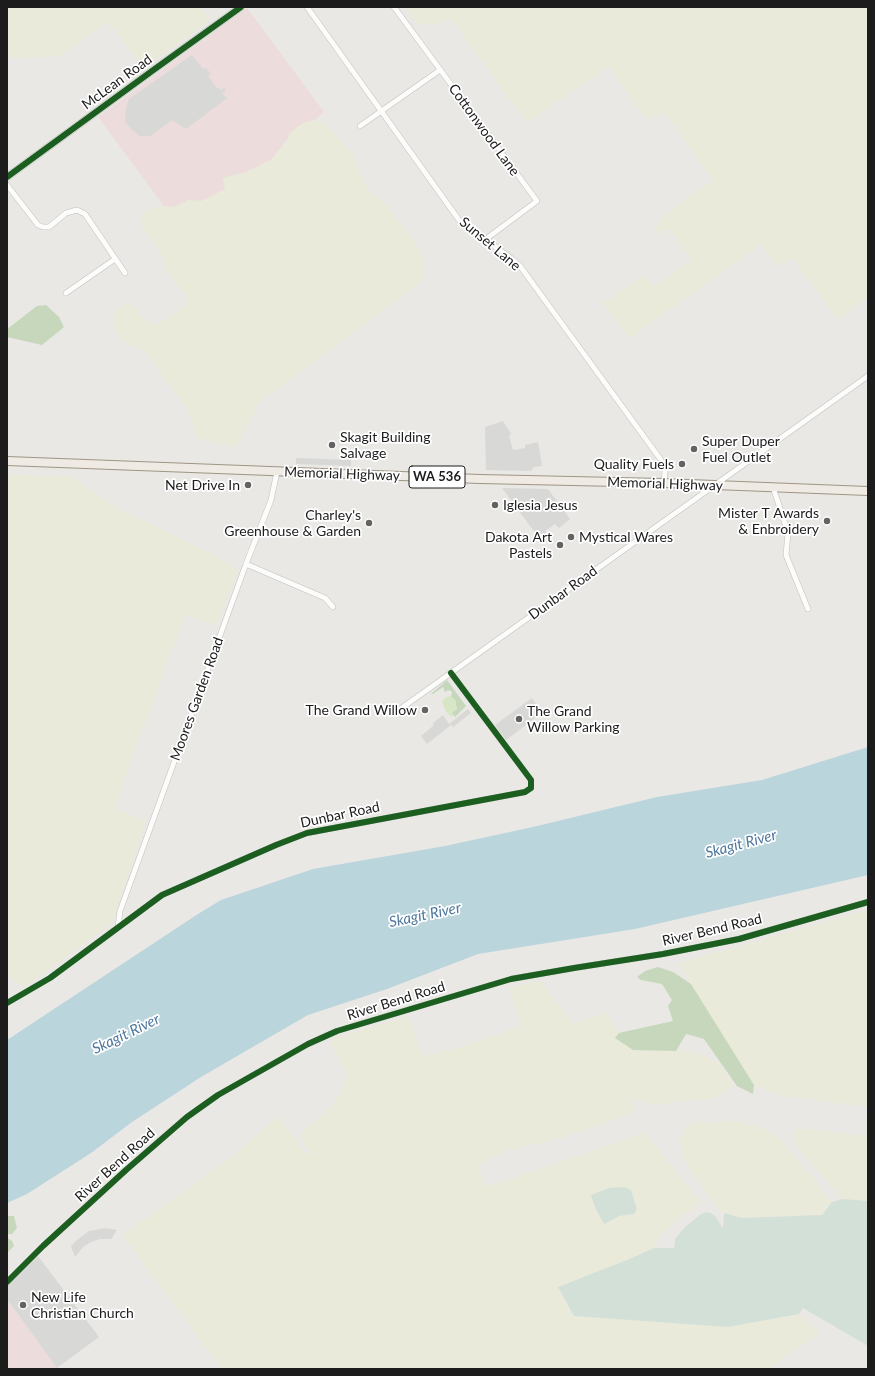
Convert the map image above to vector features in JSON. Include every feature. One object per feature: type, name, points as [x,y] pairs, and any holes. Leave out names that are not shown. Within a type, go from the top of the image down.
[{"type":"main road","name":"Memorial Highway","points":[[7,461],[277,472],[480,479],[664,483],[868,491]]},
{"type":"street","name":"McLean Road","points":[[7,178],[241,7]]},
{"type":"street","name":"Sunset Lane","points":[[307,7],[460,220],[520,266],[661,460],[665,471],[664,483]]},
{"type":"street","name":"Cottonwood Lane","points":[[394,7],[537,201],[486,239]]},
{"type":"street","points":[[360,126],[440,70]]},
{"type":"street","points":[[7,185],[38,224],[43,227],[49,227],[66,213],[77,210],[85,214],[125,273]]},
{"type":"street","points":[[66,292],[115,259]]},
{"type":"street","name":"Dunbar Road","points":[[7,1003],[50,978],[162,895],[276,845],[307,833],[525,792],[531,788],[531,780],[451,673],[868,376]]},
{"type":"street","name":"Moores Garden Road","points":[[118,927],[120,911],[246,564],[271,500],[277,472]]},
{"type":"street","points":[[773,487],[788,533],[786,556],[808,609]]},
{"type":"street","points":[[246,564],[325,598],[333,607]]},
{"type":"street","points":[[396,712],[451,673]]},
{"type":"street","name":"River Bend Road","points":[[7,1282],[43,1246],[126,1170],[193,1112],[218,1095],[308,1044],[337,1031],[511,979],[663,954],[739,939],[868,902]]},
{"type":"shaded area","points":[[247,8],[324,112],[315,120],[303,123],[290,133],[287,140],[272,159],[247,172],[223,178],[225,189],[202,201],[188,200],[174,207],[164,206],[98,117]]},
{"type":"shaded area","points":[[192,55],[203,69],[206,68],[211,74],[208,76],[216,87],[222,90],[224,88],[226,90],[222,93],[227,98],[186,129],[172,120],[150,136],[140,136],[132,130],[125,121],[129,99]]},
{"type":"shaded area","points":[[503,421],[511,434],[509,436],[513,450],[525,448],[525,445],[538,442],[542,466],[534,467],[531,471],[486,470],[485,427]]},
{"type":"shaded area","points":[[296,458],[351,460],[351,466],[296,464]]},
{"type":"shaded area","points":[[502,488],[548,489],[570,519],[559,528],[555,524],[545,531],[549,537],[542,542]]},
{"type":"shaded area","name":"The Grand Willow Parking","points":[[532,698],[542,713],[506,740],[495,725]]},
{"type":"shaded area","points":[[468,709],[471,713],[453,727],[451,725],[427,744],[421,736],[443,715],[449,724]]},
{"type":"shaded area","points":[[624,1187],[631,1190],[637,1209],[634,1214],[619,1216],[604,1224],[595,1207],[591,1195],[609,1188]]},
{"type":"shaded area","points":[[842,1199],[868,1201],[868,1346],[803,1308],[799,1314],[728,1327],[574,1316],[558,1287],[654,1248],[674,1248],[675,1239],[685,1227],[701,1214],[706,1212],[711,1213],[716,1217],[723,1229],[724,1213],[742,1218],[822,1215],[832,1202]]},
{"type":"shaded area","points":[[106,1228],[117,1230],[111,1239],[100,1239],[91,1242],[83,1247],[75,1257],[71,1246],[77,1240],[89,1231]]},
{"type":"shaded area","points":[[38,1256],[99,1337],[57,1368],[7,1299],[7,1286]]},
{"type":"shaded area","points":[[7,1299],[58,1369],[7,1369]]},
{"type":"green space","points":[[7,7],[200,7],[210,20],[144,69],[108,22],[59,56],[12,58],[7,52]]},
{"type":"green space","points":[[405,7],[868,7],[868,297],[840,318],[836,317],[794,260],[789,260],[778,266],[760,244],[753,251],[629,338],[603,303],[645,275],[654,287],[692,260],[670,229],[660,235],[654,227],[663,219],[662,217],[713,180],[664,112],[653,118],[649,119],[645,117],[609,67],[529,122],[524,119],[450,18],[444,23],[418,25]]},
{"type":"green space","points":[[315,120],[324,123],[352,153],[367,188],[383,202],[410,235],[420,251],[424,262],[424,271],[421,282],[258,403],[235,448],[198,438],[186,408],[145,351],[121,340],[114,329],[113,313],[123,305],[131,304],[147,322],[156,325],[188,304],[186,294],[171,279],[164,266],[162,256],[141,226],[141,217],[143,213],[149,210],[164,206],[174,207],[188,200],[202,201],[225,189],[223,178],[247,172],[272,159],[287,140],[290,133],[303,123]]},
{"type":"green space","points":[[46,305],[59,317],[64,327],[42,345],[7,337],[7,329],[37,306]]},
{"type":"green space","points":[[7,475],[73,476],[85,487],[119,509],[217,556],[238,572],[216,625],[185,615],[114,808],[146,822],[112,923],[26,986],[12,981],[7,968]]},
{"type":"green space","points":[[447,680],[466,706],[455,717],[452,713],[457,709],[456,701],[451,696],[451,691],[448,690],[445,692],[443,687],[431,694]]},
{"type":"green space","points":[[451,696],[456,701],[457,709],[452,713],[453,716],[451,717],[445,710],[442,701],[446,697]]},
{"type":"green space","points":[[868,910],[868,1107],[783,1096],[754,1085],[678,963]]},
{"type":"green space","points":[[658,967],[673,972],[691,984],[754,1085],[753,1094],[737,1086],[704,1039],[686,1034],[676,1051],[633,1050],[615,1038],[619,1033],[673,1021],[668,1006],[672,1000],[662,984],[641,980],[637,977],[645,971]]},
{"type":"green space","points":[[540,980],[573,1024],[607,1013],[619,1033],[615,1038],[633,1050],[696,1052],[718,1062],[734,1086],[715,1098],[652,1105],[627,1097],[636,1108],[623,1117],[558,1139],[508,1150],[478,1164],[485,1186],[505,1181],[645,1133],[701,1202],[664,1232],[654,1248],[558,1287],[573,1316],[728,1327],[799,1314],[820,1333],[768,1369],[222,1369],[122,1235],[236,1154],[278,1116],[307,1155],[311,1152],[302,1142],[301,1138],[303,1131],[335,1102],[343,1088],[347,1074],[333,1049],[331,1042],[334,1038],[408,1016],[423,1056],[461,1047],[521,1026],[509,988]],"holes":[[[624,1187],[631,1190],[637,1209],[634,1214],[619,1216],[609,1188]]]},
{"type":"green space","points":[[735,1121],[764,1129],[778,1137],[832,1202],[822,1215],[742,1218],[724,1213],[715,1205],[692,1173],[682,1156],[680,1142],[685,1129],[692,1123]]},
{"type":"green space","points":[[797,1128],[868,1136],[868,1201],[842,1199],[800,1150],[792,1135]]},
{"type":"green space","points":[[7,1216],[14,1216],[17,1228],[12,1234],[8,1234],[8,1238],[12,1241],[14,1246],[7,1253]]},
{"type":"water","name":"Skagit River","points":[[868,747],[868,875],[635,929],[478,954],[387,989],[308,1015],[201,1077],[132,1122],[91,1153],[27,1194],[7,1203],[7,1040],[221,900],[313,869],[445,846],[533,827],[657,797],[762,780]]},
{"type":"cycle path","points":[[7,177],[241,7]]},
{"type":"cycle path","points":[[7,1003],[50,978],[162,895],[276,845],[307,833],[525,792],[531,788],[531,780],[451,673]]},
{"type":"cycle path","points":[[7,1282],[43,1246],[126,1170],[187,1117],[218,1095],[308,1044],[337,1031],[511,979],[663,954],[739,939],[868,902]]},
{"type":"place","name":"Skagit Building Salvage","points":[[332,445]]},
{"type":"place","name":"Super Duper Fuel Outlet","points":[[694,449]]},
{"type":"place","name":"Quality Fuels","points":[[682,464]]},
{"type":"place","name":"Net Drive In","points":[[248,485]]},
{"type":"place","name":"Iglesia Jesus","points":[[495,505]]},
{"type":"place","name":"Mister T Awards & Enbroidery","points":[[827,521]]},
{"type":"place","name":"Charley's Greenhouse & Garden","points":[[369,523]]},
{"type":"place","name":"Mystical Wares","points":[[571,537]]},
{"type":"place","name":"Dakota Art Pastels","points":[[560,545]]},
{"type":"place","name":"The Grand Willow","points":[[425,710]]},
{"type":"place","name":"The Grand Willow Parking","points":[[519,719]]},
{"type":"place","name":"New Life Christian Church","points":[[23,1305]]}]
